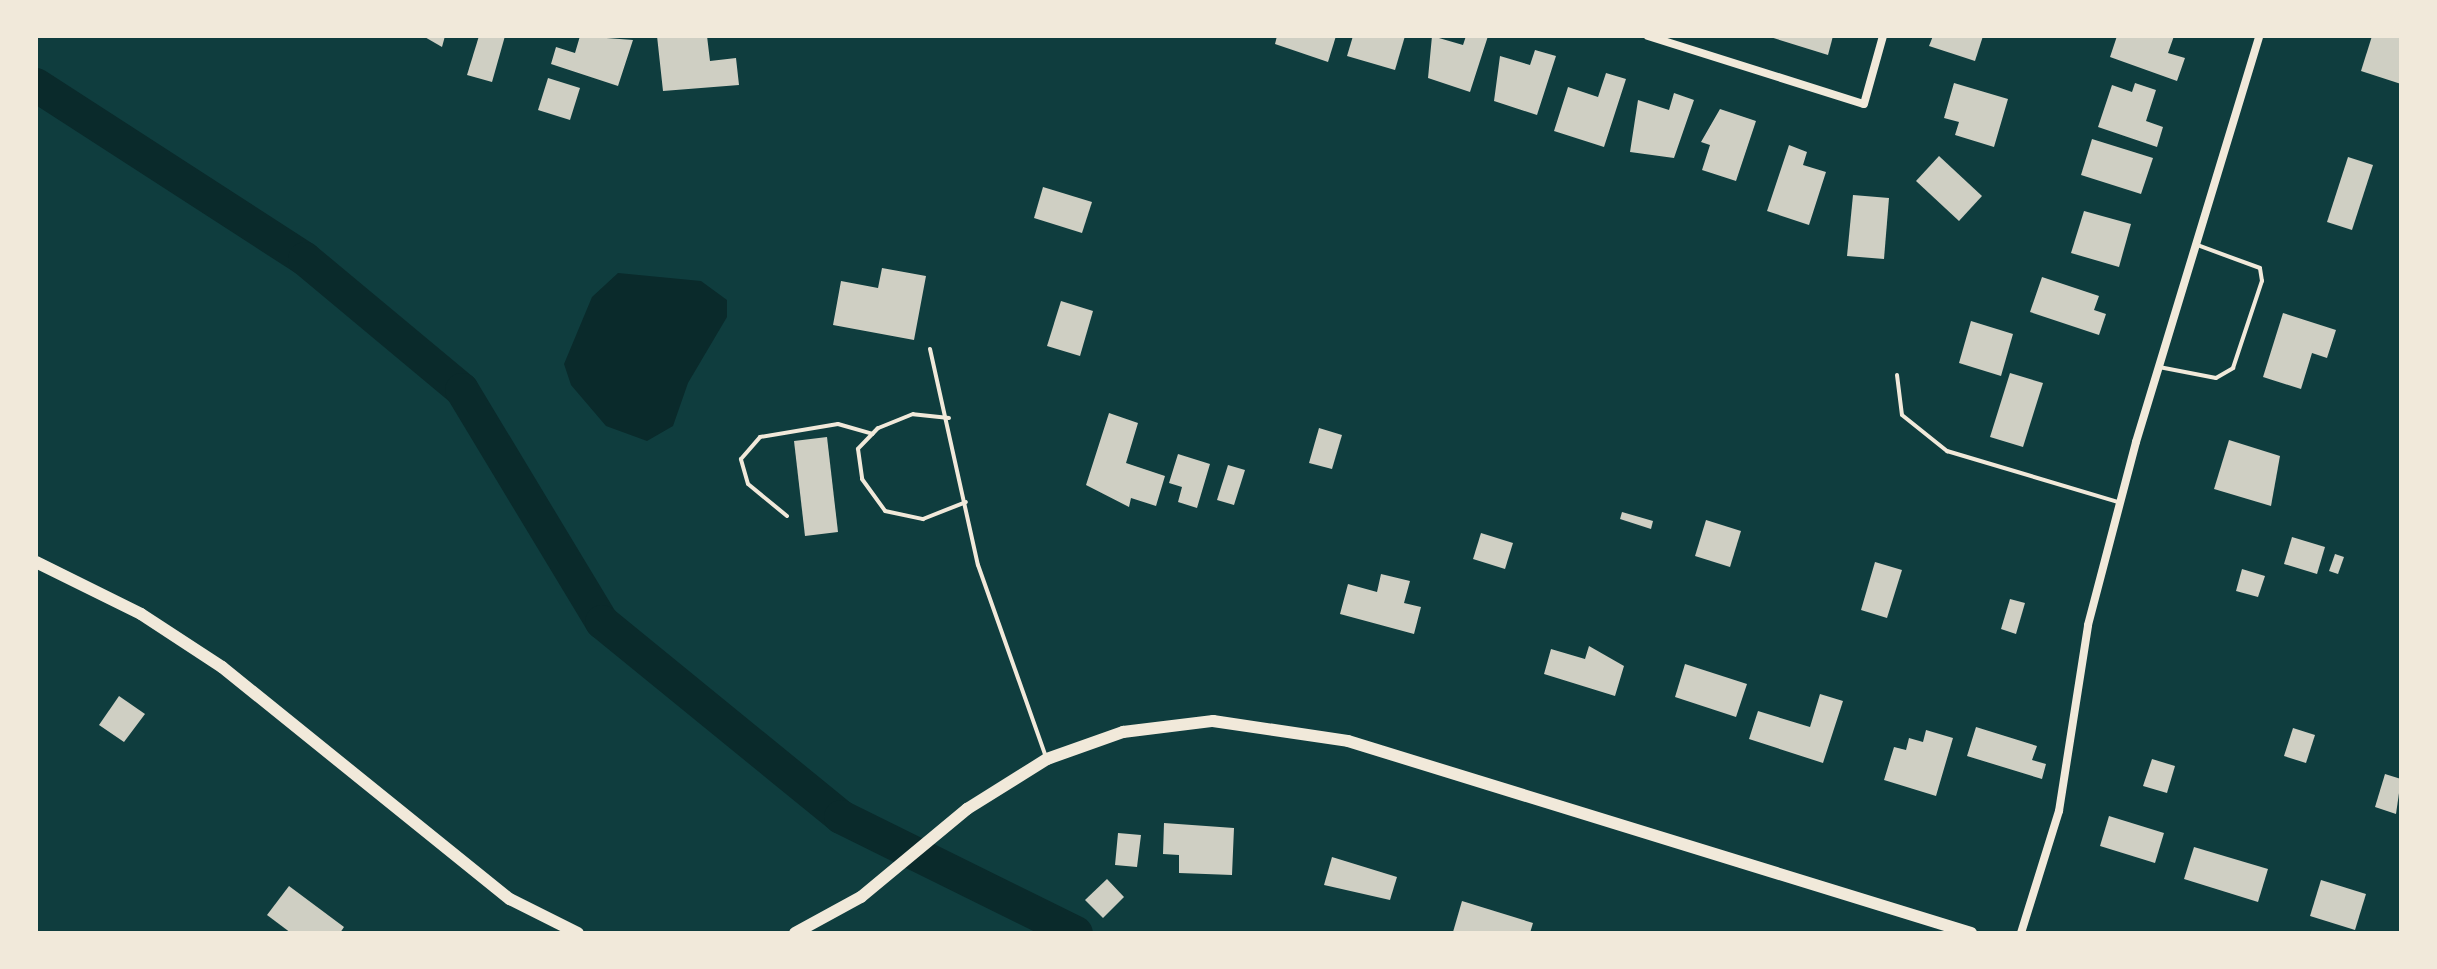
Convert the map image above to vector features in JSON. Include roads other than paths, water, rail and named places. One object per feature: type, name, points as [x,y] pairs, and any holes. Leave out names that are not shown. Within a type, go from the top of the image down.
[{"type":"main road","points":[[36,562],[141,614],[222,667],[510,899],[578,933]]},
{"type":"main road","points":[[795,933],[861,897],[950,822],[1047,759],[1151,726],[1241,721],[1303,729],[1971,933]]},
{"type":"street","points":[[1648,36],[1864,104],[1883,36]]},
{"type":"street","points":[[2021,933],[2059,811],[2088,625],[2120,503],[2259,36]]},
{"type":"lane","points":[[2159,367],[2216,378],[2233,368],[2262,281],[2260,268],[2195,244]]},
{"type":"lane","points":[[930,349],[949,418],[978,565],[1047,759]]},
{"type":"lane","points":[[1897,375],[1902,415],[1947,451],[2120,503]]},
{"type":"lane","points":[[949,418],[913,414],[873,434],[858,449],[862,479],[885,511],[923,519],[966,502]]},
{"type":"lane","points":[[787,516],[748,484],[741,459],[760,437],[838,424],[873,434]]},
{"type":"water","points":[[618,273],[701,281],[727,300],[727,317],[688,383],[673,426],[647,441],[606,426],[571,385],[564,364],[592,297]]},
{"type":"waterway","points":[[36,85],[305,259],[462,390],[602,622],[841,817],[1076,933]]}]
